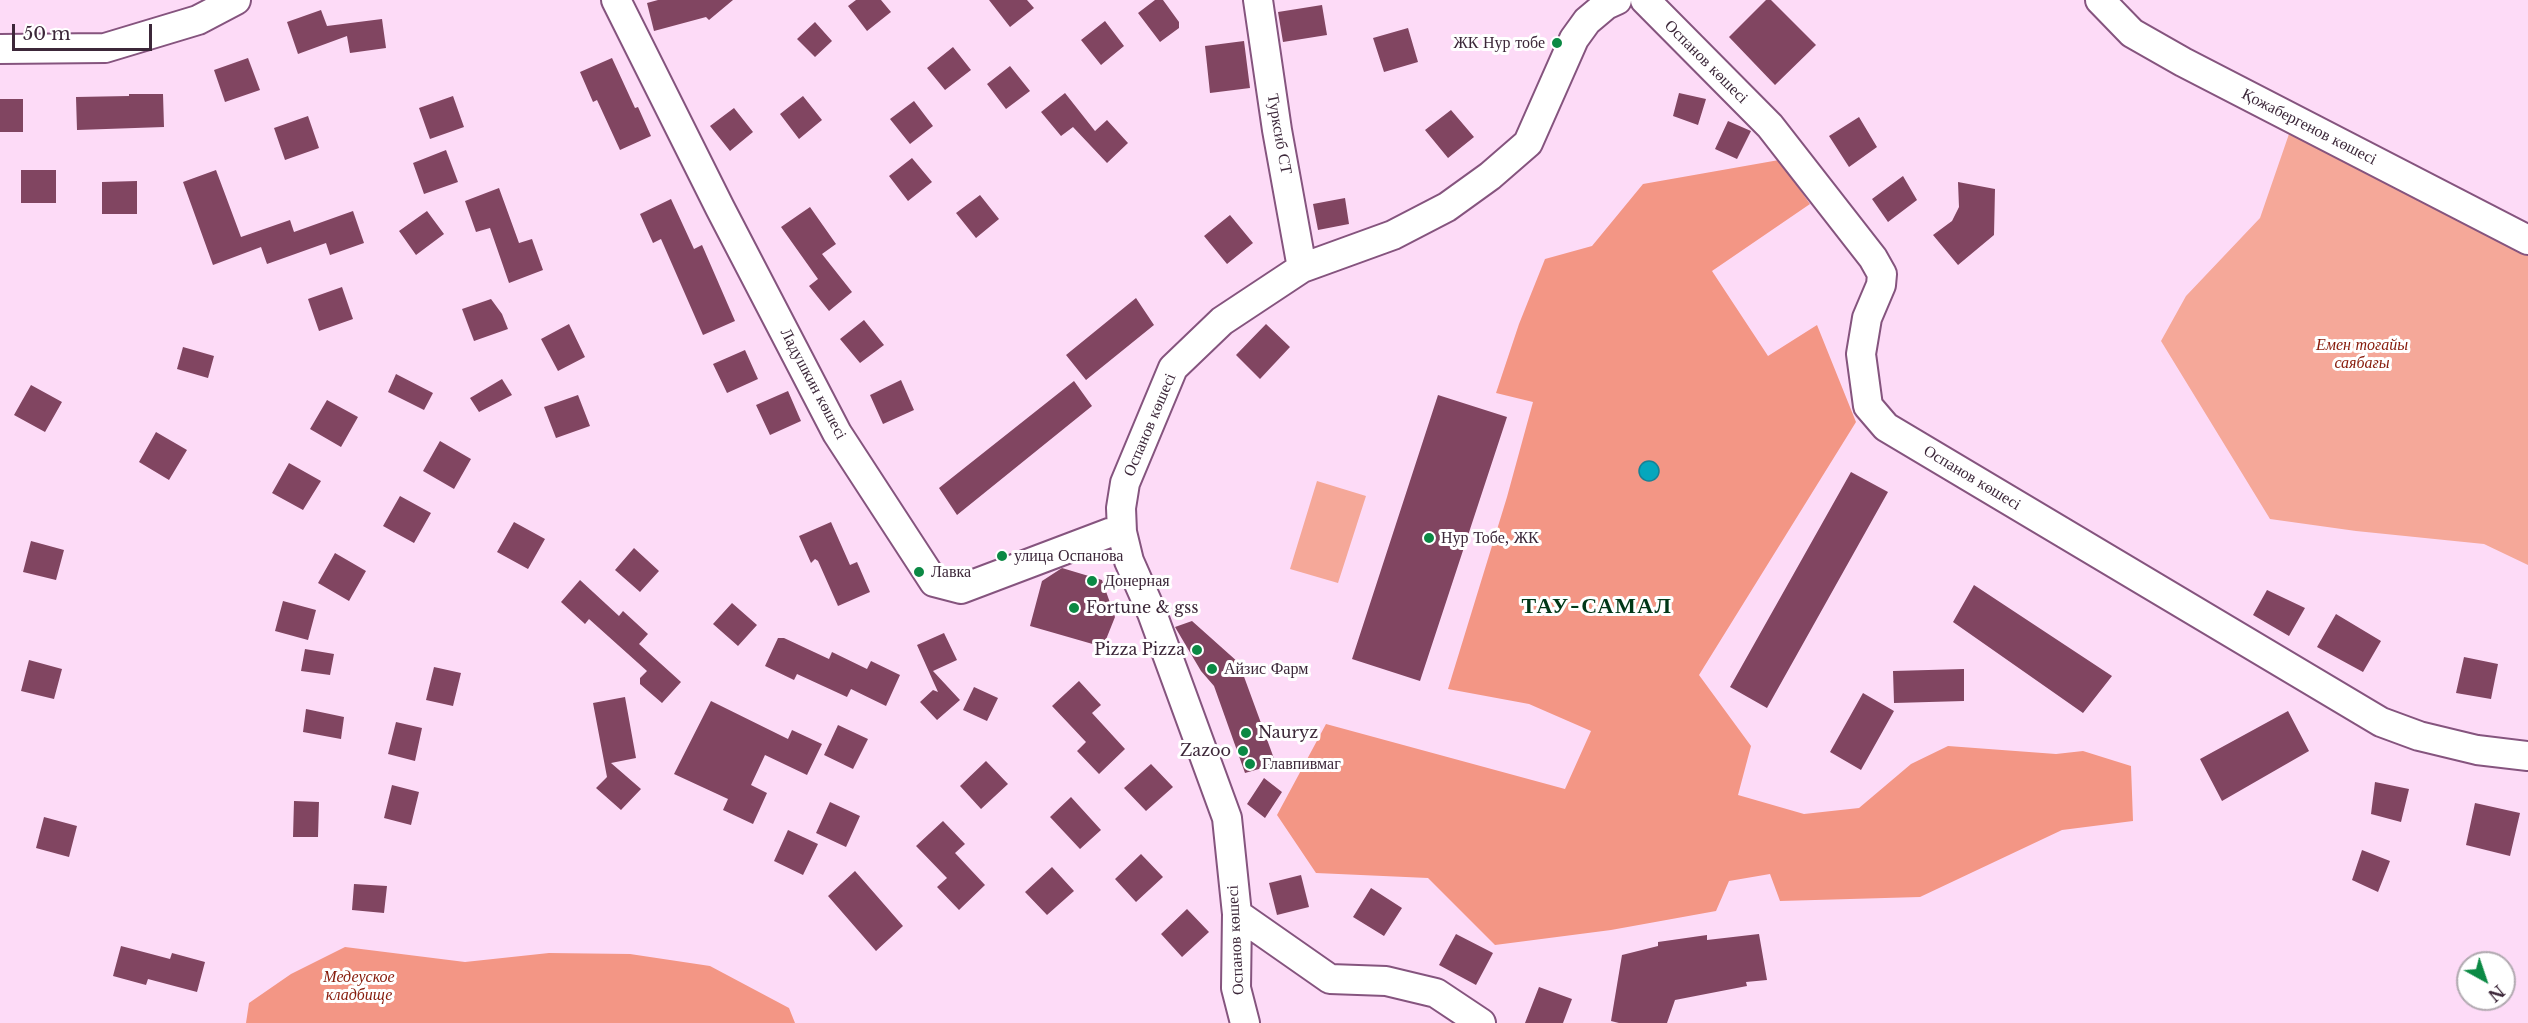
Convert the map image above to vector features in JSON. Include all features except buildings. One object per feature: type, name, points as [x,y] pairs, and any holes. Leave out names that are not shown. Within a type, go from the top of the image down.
[{"type":"street","points":[[0,49],[105,48],[198,20],[236,0]]},
{"type":"street","name":"Ладушкин көшесі","points":[[616,0],[837,433],[934,582],[961,589],[1109,533],[1122,532]]},
{"type":"street","name":"Турксиб СТ","points":[[1258,0],[1277,130],[1302,268]]},
{"type":"street","name":"Оспанов көшесі","points":[[1245,1023],[1236,988],[1237,914],[1227,818],[1152,613],[1129,561],[1122,532],[1121,508],[1125,483],[1173,368],[1222,321],[1302,268],[1393,235],[1447,207],[1490,176],[1528,143],[1574,39],[1587,21],[1606,5],[1617,0]]},
{"type":"street","name":"Оспанов көшесі","points":[[1645,0],[1770,126],[1873,258],[1882,274],[1881,285],[1867,318],[1861,354],[1868,406],[1886,428],[2381,722],[2419,736],[2477,750],[2528,756]]},
{"type":"street","name":"Қожабергенов көшесі","points":[[2100,0],[2132,33],[2173,56],[2528,240]]},
{"type":"street","points":[[1237,914],[1330,980],[1386,981],[1436,993],[1481,1023]]},
{"type":"green space","name":"Емен тоғайы саябағы","points":[[2289,134],[2528,252],[2528,565],[2484,544],[2356,531],[2270,519],[2161,341],[2186,296],[2260,218]]},
{"type":"green space","points":[[1779,160],[1810,204],[1712,271],[1768,356],[1817,325],[1856,422],[1699,675],[1751,746],[1738,795],[1804,814],[1859,808],[1911,764],[1948,746],[2056,754],[2083,751],[2131,766],[2133,821],[2062,830],[1920,897],[1780,901],[1770,874],[1729,881],[1716,911],[1611,930],[1495,945],[1428,878],[1316,873],[1277,815],[1326,724],[1565,789],[1591,731],[1529,704],[1448,689],[1507,497],[1533,402],[1496,393],[1519,324],[1545,259],[1592,246],[1643,184]]},
{"type":"green space","points":[[1317,481],[1366,496],[1338,583],[1290,569]]},
{"type":"green space","name":"Медеуское кладбище","points":[[345,947],[465,962],[549,953],[630,954],[710,966],[789,1008],[795,1023],[246,1023],[249,1003],[291,974]]},
{"type":"water","points":[[1649,461],[1656,464],[1659,471],[1656,478],[1649,481],[1642,478],[1639,471],[1642,464]]},
{"type":"place","name":"ЖК Нур тобе","points":[[1557,43]]},
{"type":"place","name":"Нур Тобе, ЖК","points":[[1429,538]]},
{"type":"place","name":"улица Оспанова","points":[[1002,556]]},
{"type":"place","name":"Лавка","points":[[919,572]]},
{"type":"place","name":"Донерная","points":[[1092,581]]},
{"type":"place","name":"Fortune & gss","points":[[1074,608]]},
{"type":"place","name":"Pizza Pizza","points":[[1197,650]]},
{"type":"place","name":"Айзис Фарм","points":[[1212,669]]},
{"type":"place","name":"Nauryz","points":[[1246,733]]},
{"type":"place","name":"Zazoo","points":[[1243,751]]},
{"type":"place","name":"Главпивмаг","points":[[1250,764]]},
{"type":"district","name":"ТАУ-САМАЛ","points":[[1597,607]]}]
